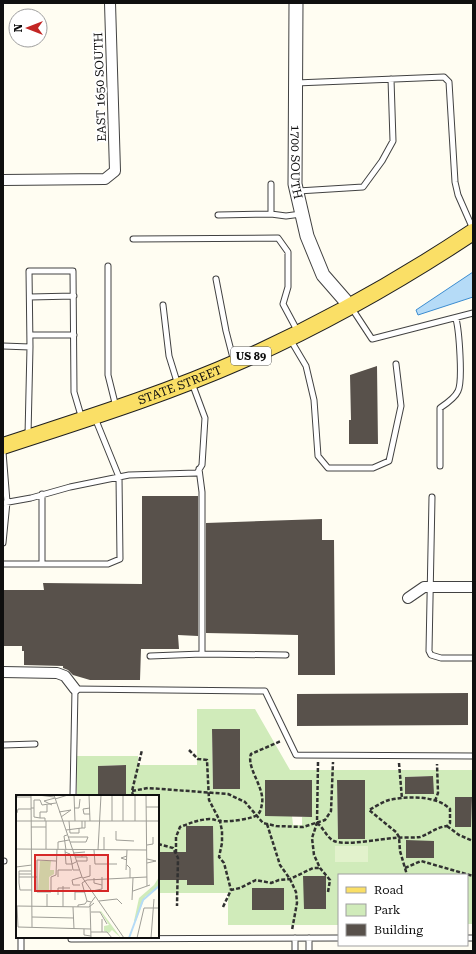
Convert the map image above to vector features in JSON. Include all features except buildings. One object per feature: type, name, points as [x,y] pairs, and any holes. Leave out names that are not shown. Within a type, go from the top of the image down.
[{"type":"main road","name":"STATE STREET","points":[[3,446],[88,418],[185,383],[294,336],[398,279],[473,231]]},
{"type":"street","name":"EAST 1650 SOUTH","points":[[3,180],[105,179],[115,171],[110,3]]},
{"type":"street","name":"1700 SOUTH","points":[[296,3],[295,184],[307,236],[324,275],[350,306]]},
{"type":"street","points":[[408,598],[424,587],[473,587]]},
{"type":"street","points":[[3,672],[57,673],[65,676],[75,689]]},
{"type":"lane","points":[[296,83],[444,76],[449,82],[455,182],[458,195],[473,231]]},
{"type":"lane","points":[[297,192],[363,187],[382,161],[393,141],[391,79]]},
{"type":"lane","points":[[271,184],[271,214]]},
{"type":"lane","points":[[218,215],[271,214],[286,216],[302,214]]},
{"type":"lane","points":[[133,239],[278,238],[288,252],[288,287],[283,304],[306,366],[314,400],[318,456],[328,468],[373,468],[389,461],[401,406],[396,364]]},
{"type":"lane","points":[[108,266],[108,375],[116,408]]},
{"type":"lane","points":[[3,564],[108,564],[120,559],[119,477],[74,392],[73,271],[29,271],[30,347],[28,438]]},
{"type":"lane","points":[[216,279],[234,363]]},
{"type":"lane","points":[[30,297],[74,296]]},
{"type":"lane","points":[[5,502],[70,486],[129,475],[197,473],[202,465],[205,418],[170,356],[163,305]]},
{"type":"lane","points":[[350,306],[372,339],[473,313]]},
{"type":"lane","points":[[440,466],[440,408],[458,391],[461,378],[458,327],[456,318]]},
{"type":"lane","points":[[30,334],[74,335]]},
{"type":"lane","points":[[3,346],[30,347]]},
{"type":"lane","points":[[3,452],[5,502],[3,543]]},
{"type":"lane","points":[[200,469],[202,492],[202,654]]},
{"type":"lane","points":[[42,494],[42,564]]},
{"type":"lane","points":[[432,497],[430,654],[441,658],[473,658]]},
{"type":"lane","points":[[150,656],[202,654],[286,655]]},
{"type":"lane","points":[[73,795],[75,689],[265,691],[296,755],[473,756]]},
{"type":"lane","points":[[3,745],[35,744]]},
{"type":"lane","points":[[21,938],[21,951]]},
{"type":"lane","points":[[71,938],[338,938]]},
{"type":"lane","points":[[293,938],[295,951]]},
{"type":"lane","points":[[309,938],[309,951]]},
{"type":"path","points":[[176,853],[176,837],[180,827],[196,820],[212,819],[220,822],[257,816],[261,811],[262,801],[260,788],[249,759],[251,754],[287,738]]},
{"type":"path","points":[[133,795],[132,791],[142,750]]},
{"type":"path","points":[[189,750],[198,759],[207,760],[209,800],[220,822],[222,831],[220,857],[228,874],[231,890],[223,907]]},
{"type":"path","points":[[318,755],[317,823],[312,838],[314,855],[320,868],[330,880],[328,892]]},
{"type":"path","points":[[132,791],[148,788],[228,794],[245,802],[263,823],[303,827],[324,820],[331,811],[333,755]]},
{"type":"path","points":[[398,756],[402,799]]},
{"type":"path","points":[[435,801],[438,793],[436,756]]},
{"type":"path","points":[[317,823],[327,836],[334,841],[344,843],[399,837],[420,837],[447,826],[450,823],[450,809],[445,804],[425,798],[388,800],[369,810],[396,832],[399,837],[400,851],[407,874]]},
{"type":"path","points":[[267,824],[280,865],[290,879],[296,892],[297,903],[293,938]]},
{"type":"path","points":[[447,826],[459,835],[473,841]]},
{"type":"path","points":[[159,844],[173,848],[178,858],[177,906]]},
{"type":"path","points":[[405,868],[421,861],[466,874]]},
{"type":"path","points":[[231,890],[240,888],[256,880],[271,883],[279,880],[290,879],[313,868],[320,868]]},
{"type":"green space","points":[[197,709],[255,709],[290,770],[473,770],[473,924],[468,924],[468,874],[338,874],[338,925],[228,925],[228,893],[159,893],[159,880],[172,880],[159,854],[159,795],[126,795],[125,765],[98,766],[98,795],[77,795],[77,756],[138,756],[138,765],[197,765]],"holes":[[[240,729],[240,788],[213,789],[212,730]],[[433,776],[433,794],[405,794],[405,777]],[[265,780],[312,781],[312,816],[302,817],[302,825],[293,825],[292,816],[265,816]],[[337,780],[365,780],[365,839],[338,839]],[[455,797],[472,797],[471,827],[455,827]],[[186,826],[213,826],[214,885],[187,885]],[[406,841],[434,841],[434,858],[406,858]],[[304,877],[326,909],[304,909]]]},
{"type":"green space","points":[[335,846],[368,846],[368,862],[335,862]]},
{"type":"water","points":[[473,272],[473,297],[418,315],[416,310]]}]
